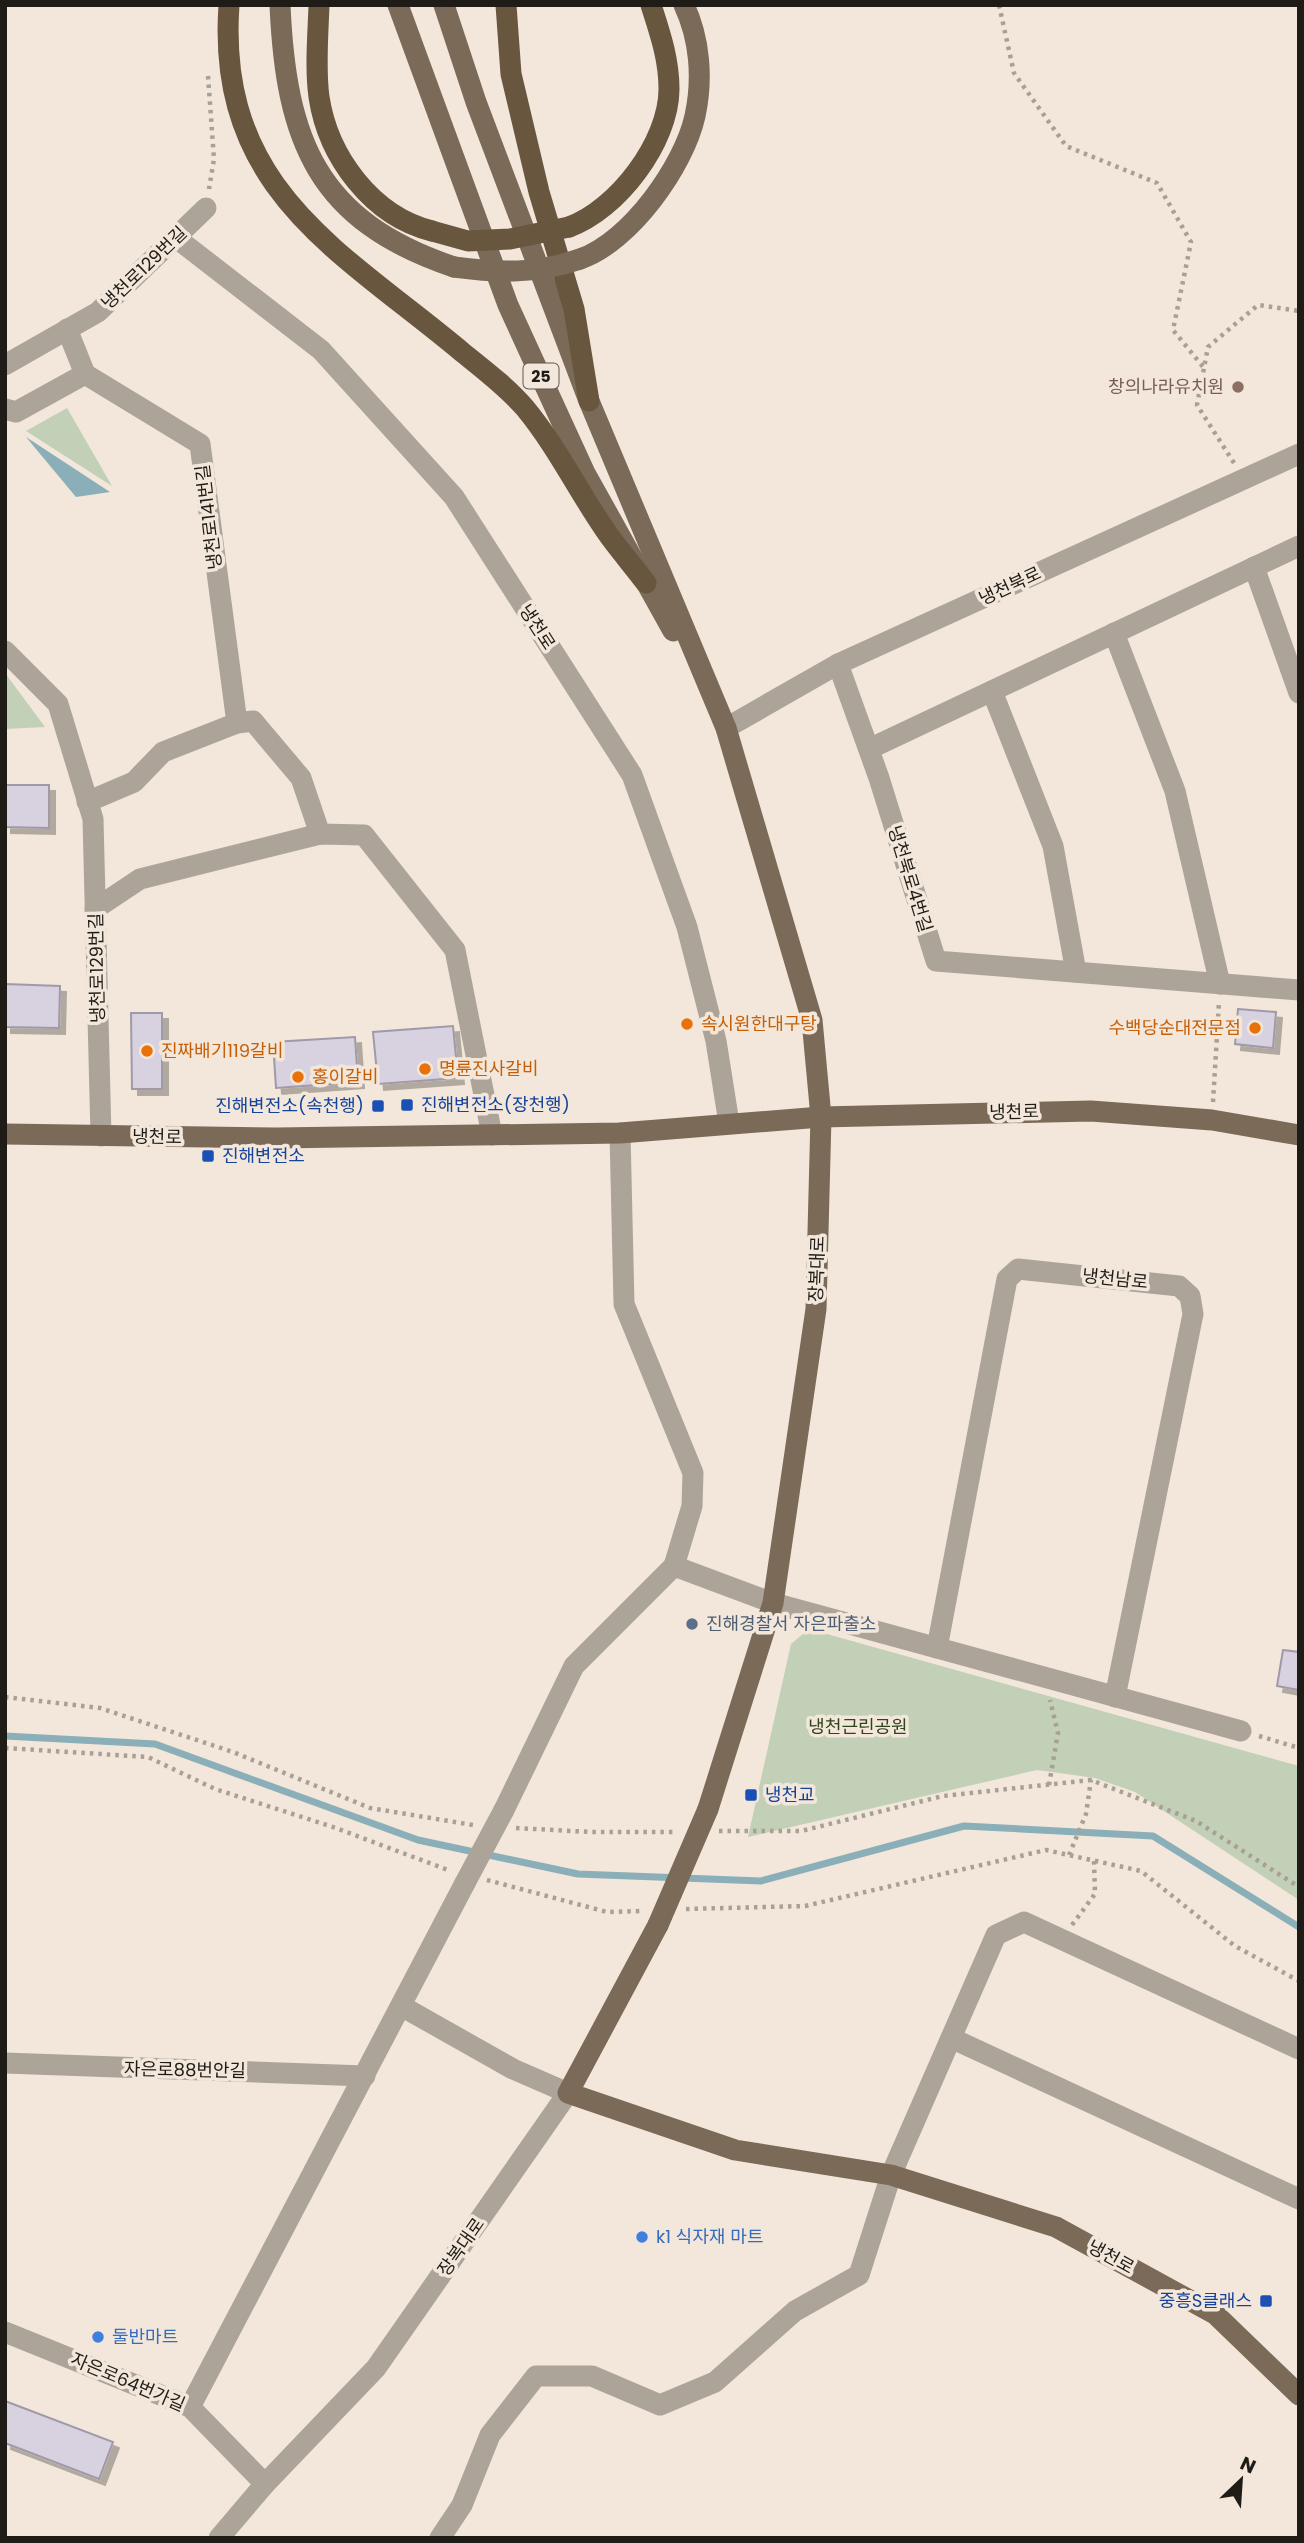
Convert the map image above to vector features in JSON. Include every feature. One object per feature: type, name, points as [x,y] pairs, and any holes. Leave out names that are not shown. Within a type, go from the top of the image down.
[{"type":"highway","points":[[229,5],[230,51],[244,130],[268,177],[322,240],[363,277],[433,328],[524,407],[571,473],[609,536],[646,583]]},
{"type":"highway","points":[[319,5],[319,97],[330,138],[354,180],[384,208],[432,231],[468,241],[510,239],[569,228],[601,212],[618,196],[648,152],[666,111],[669,92],[666,51],[651,5]]},
{"type":"highway","points":[[506,5],[511,74],[539,192],[574,309],[589,401]]},
{"type":"main road","points":[[280,5],[289,97],[300,137],[338,198],[363,223],[392,242],[454,267],[522,273],[552,269],[580,259],[616,237],[639,215],[660,188],[685,142],[694,118],[699,65],[691,21],[684,5]]},
{"type":"main road","name":"25","points":[[398,5],[508,305],[585,473],[726,728]]},
{"type":"main road","name":"25","points":[[444,5],[476,102],[589,401],[726,728]]},
{"type":"main road","name":"장복대로","points":[[568,2093],[659,1915],[708,1809],[773,1603],[816,1309],[821,1117],[812,1020],[726,728]]},
{"type":"main road","name":"냉천로","points":[[5,1135],[277,1138],[620,1133],[821,1117],[1091,1111],[1212,1120],[1299,1135]]},
{"type":"main road","name":"냉천로","points":[[568,2093],[735,2150],[891,2175],[1056,2227],[1215,2314],[1299,2395]]},
{"type":"street","name":"냉천로129번길","points":[[5,365],[98,312],[206,208]]},
{"type":"street","name":"냉천로","points":[[175,237],[321,350],[454,497],[632,775],[687,927],[716,1041],[729,1123]]},
{"type":"street","points":[[5,409],[16,412],[85,373],[67,330]]},
{"type":"street","name":"냉천로141번길","points":[[85,373],[200,444],[245,722]]},
{"type":"street","name":"냉천북로","points":[[726,728],[838,664],[1299,454]]},
{"type":"street","points":[[869,749],[1299,546]]},
{"type":"street","points":[[1254,567],[1299,693]]},
{"type":"street","points":[[1114,633],[1175,791],[1220,984]]},
{"type":"street","name":"냉천로129번길","points":[[5,651],[58,704],[93,819],[101,1136]]},
{"type":"street","name":"냉천북로4번길","points":[[838,664],[869,749],[936,961],[1299,990]]},
{"type":"street","points":[[992,691],[1053,846],[1076,972]]},
{"type":"street","points":[[88,802],[134,782],[163,752],[245,722],[301,778],[320,834]]},
{"type":"street","points":[[95,909],[140,879],[320,834],[364,835],[455,950],[492,1135]]},
{"type":"street","points":[[190,2407],[403,2007],[465,1878],[504,1810],[574,1666],[674,1566],[692,1506],[693,1473],[624,1304],[620,1133]]},
{"type":"street","name":"냉천남로","points":[[937,1648],[1007,1279],[1018,1269],[1179,1286],[1190,1296],[1193,1314],[1115,1697]]},
{"type":"street","points":[[674,1566],[773,1603],[1241,1731]]},
{"type":"street","points":[[440,2538],[462,2505],[491,2435],[536,2376],[592,2376],[660,2405],[715,2382],[795,2311],[859,2275],[891,2175],[996,1935],[1024,1922],[1299,2049]]},
{"type":"street","points":[[403,2007],[513,2069],[568,2093]]},
{"type":"street","points":[[951,2038],[1299,2199]]},
{"type":"street","name":"자은로88번안길","points":[[5,2063],[366,2076]]},
{"type":"street","name":"장복대로","points":[[219,2538],[265,2484],[376,2368],[568,2093]]},
{"type":"street","name":"자은로64번가길","points":[[5,2332],[190,2407],[265,2484]]},
{"type":"path","points":[[999,5],[1013,73],[1066,146],[1157,183],[1191,242],[1173,330],[1204,368]]},
{"type":"path","points":[[206,208],[214,159],[210,64]]},
{"type":"path","points":[[1244,478],[1197,405],[1208,347],[1258,305],[1299,312]]},
{"type":"path","points":[[1212,1120],[1220,984]]},
{"type":"path","points":[[1045,1677],[1058,1733],[1049,1784]]},
{"type":"path","points":[[5,1697],[100,1708],[233,1752],[370,1808],[454,1824]]},
{"type":"path","points":[[1241,1731],[1299,1748]]},
{"type":"path","points":[[5,1748],[148,1757],[215,1789],[334,1827],[465,1878],[607,1912],[659,1915],[805,1906],[1046,1850],[1141,1871],[1235,1946],[1299,1981]]},
{"type":"path","points":[[1069,1855],[1085,1818],[1091,1780]]},
{"type":"path","points":[[943,1796],[1091,1780],[1196,1821],[1299,1887]]},
{"type":"path","points":[[1061,1939],[1095,1895],[1094,1861]]},
{"type":"green space","points":[[67,408],[112,486],[26,431]]},
{"type":"green space","points":[[5,673],[45,727],[5,729]]},
{"type":"green space","name":"냉천근린공원","points":[[809,1629],[1299,1766],[1299,1900],[1135,1792],[1095,1778],[1037,1770],[748,1837],[791,1644]]},
{"type":"water","points":[[26,437],[110,492],[76,497]]},
{"type":"building","points":[[5,785],[49,785],[49,828],[5,827]]},
{"type":"building","points":[[5,984],[60,986],[59,1028],[5,1027]]},
{"type":"building","name":"수백당순대전문점","points":[[1238,1009],[1276,1012],[1273,1048],[1235,1044]]},
{"type":"building","name":"진짜배기119갈비","points":[[131,1013],[162,1013],[162,1089],[132,1089]]},
{"type":"building","points":[[453,1026],[458,1078],[378,1084],[373,1032]]},
{"type":"building","points":[[355,1037],[358,1082],[276,1088],[273,1042]]},
{"type":"building","points":[[1283,1650],[1299,1652],[1299,1690],[1277,1686]]},
{"type":"building","points":[[5,2401],[113,2442],[99,2479],[5,2443]]},
{"type":"waterway","points":[[5,1736],[155,1744],[418,1840],[578,1874],[761,1881],[964,1826],[1153,1836],[1299,1927]]},
{"type":"place","name":"창의나라유치원","points":[[1238,387]]},
{"type":"place","name":"속시원한대구탕","points":[[687,1024]]},
{"type":"place","name":"수백당순대전문점","points":[[1255,1028]]},
{"type":"place","name":"진짜배기119갈비","points":[[147,1051]]},
{"type":"place","name":"명륜진사갈비","points":[[425,1069]]},
{"type":"place","name":"홍이갈비","points":[[298,1077]]},
{"type":"place","name":"진해변전소(장천행)","points":[[407,1105]]},
{"type":"place","name":"진해변전소(속천행)","points":[[378,1106]]},
{"type":"place","name":"진해변전소","points":[[208,1156]]},
{"type":"place","name":"진해경찰서 자은파출소","points":[[692,1624]]},
{"type":"place","name":"냉천교","points":[[751,1795]]},
{"type":"place","name":"k1 식자재 마트","points":[[642,2237]]},
{"type":"place","name":"중흥S클래스","points":[[1266,2301]]},
{"type":"place","name":"둘반마트","points":[[98,2337]]}]
